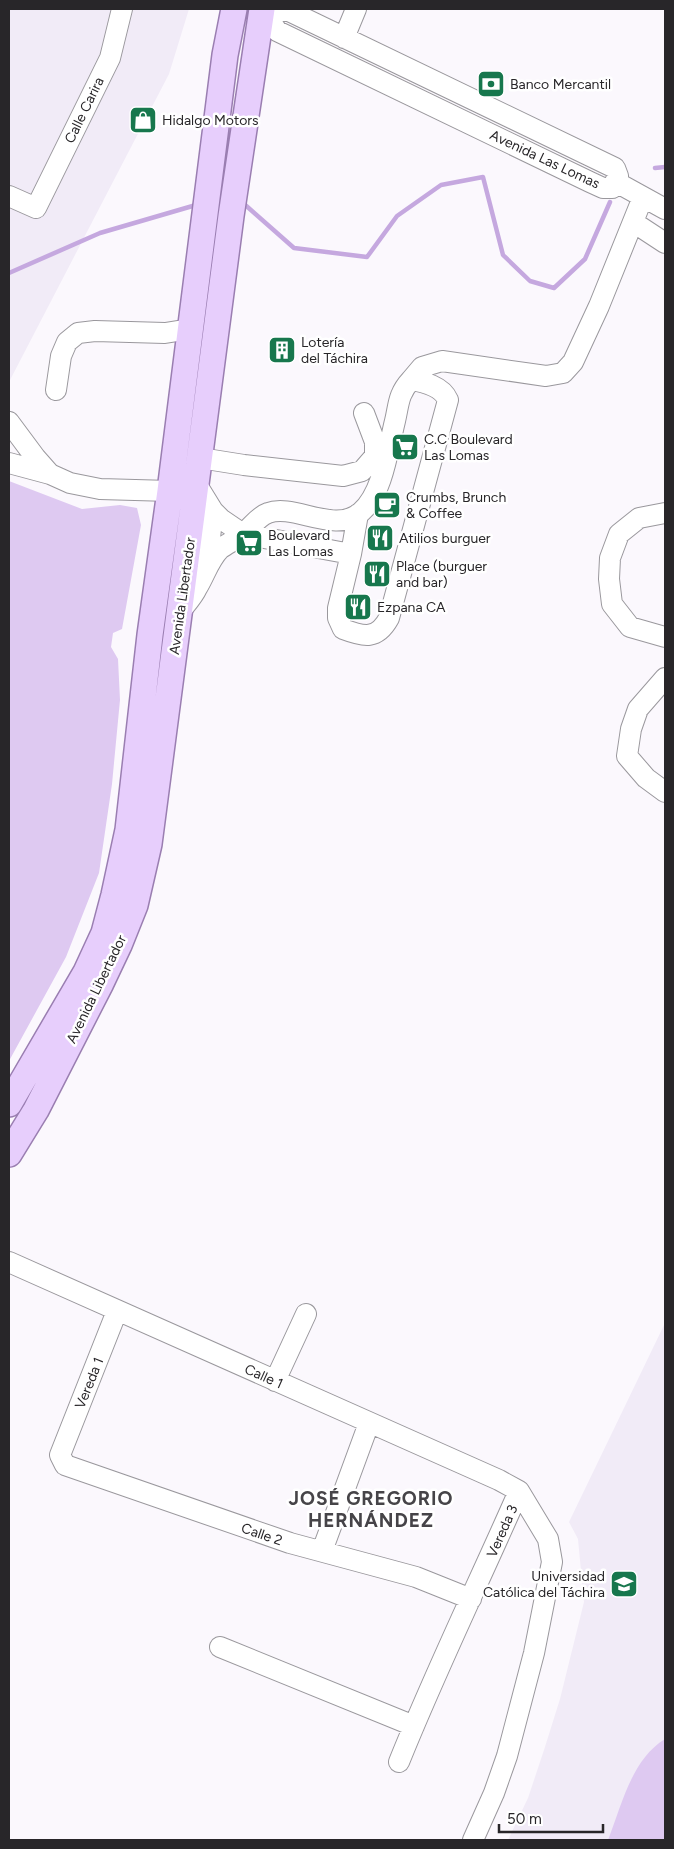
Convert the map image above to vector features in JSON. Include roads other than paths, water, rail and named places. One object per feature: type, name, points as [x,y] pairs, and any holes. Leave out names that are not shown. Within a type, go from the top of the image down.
[{"type":"main road","name":"Avenida Libertador","points":[[9,1104],[86,972],[104,934],[128,830],[149,645],[225,55],[234,9]]},
{"type":"main road","name":"Avenida Libertador","points":[[9,1154],[36,1110],[101,983],[135,905],[149,844],[231,216],[262,9]]},
{"type":"street","name":"Calle Carira","points":[[9,196],[36,208],[110,58],[122,9]]},
{"type":"street","name":"Avenida Las Lomas","points":[[262,9],[277,31],[603,188],[612,188],[616,182],[618,176],[615,168],[289,11],[274,9]]},
{"type":"street","points":[[344,38],[356,9]]},
{"type":"street","points":[[616,182],[665,209]]},
{"type":"street","points":[[179,613],[197,589],[207,566],[220,550],[244,534],[261,517],[270,512],[283,511],[328,520],[344,519],[358,514],[373,497],[382,474],[403,388],[422,368],[442,361],[546,376],[563,374],[573,362],[588,330],[643,197]]},
{"type":"street","points":[[633,222],[665,243]]},
{"type":"street","points":[[56,390],[61,356],[67,342],[78,333],[94,331],[165,333],[190,329]]},
{"type":"street","points":[[358,514],[338,618],[343,629],[367,636],[377,633],[389,618],[448,400],[446,396],[433,386],[411,380]]},
{"type":"street","points":[[200,458],[344,476],[362,471],[375,456],[375,442],[364,413]]},
{"type":"street","points":[[9,422],[50,474]]},
{"type":"street","points":[[9,463],[50,474],[70,483],[100,488],[170,491]]},
{"type":"street","points":[[197,486],[213,511],[244,534],[351,554]]},
{"type":"street","points":[[207,566],[213,511]]},
{"type":"street","points":[[665,513],[639,518],[619,534],[610,558],[609,579],[612,604],[630,628],[665,638]]},
{"type":"street","points":[[665,678],[638,709],[631,729],[627,756],[646,778],[665,792]]},
{"type":"street","name":"Calle 1","points":[[9,1262],[499,1480],[519,1491]]},
{"type":"street","name":"Vereda 1","points":[[60,1455],[117,1311]]},
{"type":"street","points":[[275,1381],[306,1314]]},
{"type":"street","points":[[322,1551],[369,1423]]},
{"type":"street","name":"Calle 2","points":[[60,1455],[65,1465],[71,1468],[290,1543],[416,1577],[471,1599]]},
{"type":"street","points":[[473,1840],[494,1793],[512,1738],[534,1653],[552,1562],[548,1539],[519,1491]]},
{"type":"street","name":"Vereda 3","points":[[399,1762],[446,1652],[519,1491]]},
{"type":"street","points":[[220,1646],[414,1726]]},
{"type":"waterway","points":[[655,168],[665,167]]},
{"type":"waterway","points":[[243,203],[294,248],[367,257],[397,216],[441,185],[483,177],[503,255],[530,281],[554,288],[585,259],[610,202]]},
{"type":"waterway","points":[[9,273],[100,233],[196,205]]},
{"type":"place","name":"Banco Mercantil","points":[[491,84]]},
{"type":"place","name":"Hidalgo Motors","points":[[143,120]]},
{"type":"place","name":"Lotería del Táchira","points":[[282,350]]},
{"type":"place","name":"C.C Boulevard Las Lomas","points":[[405,447]]},
{"type":"place","name":"Crumbs, Brunch & Coffee","points":[[387,505]]},
{"type":"place","name":"Atilios burguer","points":[[380,538]]},
{"type":"place","name":"Boulevard Las Lomas","points":[[249,543]]},
{"type":"place","name":"Place (burguer and bar)","points":[[377,574]]},
{"type":"place","name":"Ezpana CA","points":[[358,607]]},
{"type":"place","name":"Universidad Católica del Táchira","points":[[624,1584]]},
{"type":"district","name":"JOSÉ GREGORIO HERNÁNDEZ","points":[[371,1509]]}]
